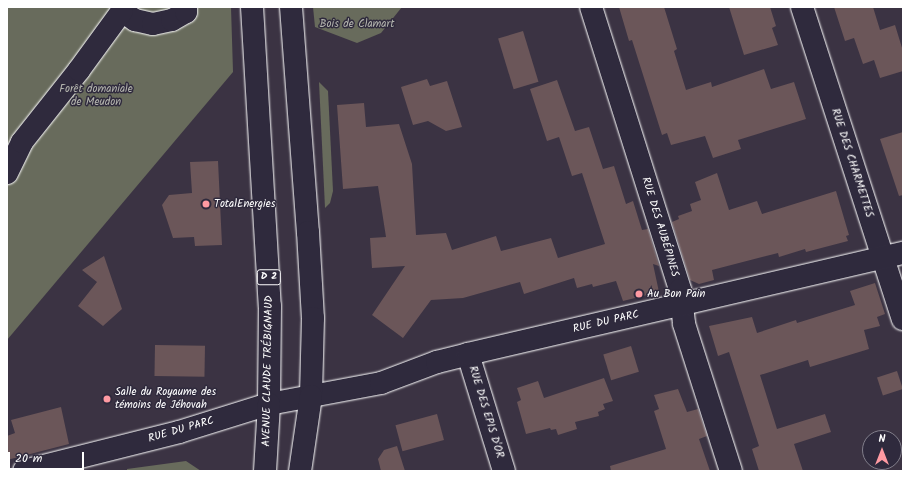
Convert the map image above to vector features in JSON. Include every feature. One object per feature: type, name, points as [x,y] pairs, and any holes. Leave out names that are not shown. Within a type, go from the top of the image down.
[{"type":"street","points":[[7,173],[22,142],[79,70],[122,9],[135,20],[153,24],[172,20],[186,12],[186,7]]},
{"type":"street","name":"AVENUE CLAUDE TRÉBIGNAUD","points":[[252,7],[270,306],[265,471]]},
{"type":"street","points":[[291,7],[296,54],[312,310],[311,396],[300,471]]},
{"type":"street","name":"RUE DES AUBÉPINES","points":[[591,7],[680,290],[684,324],[731,471]]},
{"type":"street","name":"RUE DES CHARMETTES","points":[[802,7],[893,255],[903,319]]},
{"type":"street","name":"RUE DU PARC","points":[[24,471],[179,432],[268,404],[381,383],[437,362],[468,354],[893,255]]},
{"type":"street","name":"RUE DES EPIS D'OR","points":[[468,354],[504,471]]},
{"type":"green space","name":"Forêt domaniale de Meudon","points":[[7,7],[231,7],[233,72],[7,340]]},
{"type":"green space","name":"Bois de Clamart","points":[[313,7],[402,7],[381,33],[357,43],[315,27]]},
{"type":"green space","points":[[319,82],[328,91],[333,191],[330,203],[325,208]]},
{"type":"green space","points":[[186,461],[201,471],[127,471],[127,469]]},
{"type":"building","points":[[619,7],[664,7],[677,49],[674,51],[686,90],[711,82],[712,87],[764,69],[771,89],[794,82],[806,119],[738,140],[741,149],[713,158],[705,136],[671,145],[667,133],[662,135],[632,40],[629,41]]},
{"type":"building","points":[[729,7],[770,7],[776,26],[772,28],[778,45],[744,55]]},
{"type":"building","points":[[834,7],[873,7],[880,30],[895,25],[903,51],[903,71],[880,78],[874,60],[863,64],[854,38],[845,41]]},
{"type":"building","points":[[523,31],[538,82],[514,89],[498,39]]},
{"type":"building","points":[[427,79],[430,86],[447,81],[462,127],[446,131],[428,121],[413,125],[401,87]]},
{"type":"building","points":[[557,80],[575,131],[589,127],[603,169],[614,166],[626,204],[633,201],[642,230],[648,229],[659,266],[653,264],[659,292],[623,301],[616,281],[593,287],[592,284],[577,288],[574,278],[524,294],[520,282],[463,298],[431,300],[403,338],[372,315],[405,266],[372,268],[370,238],[386,237],[378,186],[343,189],[337,105],[364,103],[366,127],[399,124],[412,164],[416,235],[446,233],[452,250],[496,236],[501,251],[551,238],[558,258],[605,244],[582,173],[572,176],[559,137],[547,141],[530,89]]},
{"type":"building","points":[[903,132],[903,195],[899,196],[880,139]]},
{"type":"building","name":"TotalEnergies","points":[[218,161],[222,245],[195,246],[194,237],[173,238],[162,205],[169,195],[192,193],[190,162]]},
{"type":"building","points":[[717,173],[729,210],[757,201],[762,214],[836,191],[849,235],[846,236],[848,241],[806,252],[805,249],[779,257],[778,253],[712,270],[714,280],[699,284],[690,280],[672,222],[679,219],[678,216],[692,211],[690,204],[701,200],[695,182]]},
{"type":"building","points":[[104,256],[122,309],[103,326],[78,306],[97,282],[82,270]]},
{"type":"building","points":[[875,283],[885,314],[877,317],[880,326],[864,330],[869,349],[810,367],[808,360],[760,375],[777,429],[825,414],[831,432],[794,444],[803,471],[759,471],[752,449],[759,446],[729,352],[718,356],[709,326],[752,317],[757,333],[796,320],[797,323],[855,305],[850,291]]},
{"type":"building","points":[[155,345],[205,346],[204,377],[154,376]]},
{"type":"building","points":[[631,346],[639,372],[611,380],[603,354]]},
{"type":"building","points":[[897,371],[903,389],[883,396],[877,377]]},
{"type":"building","points":[[604,378],[613,401],[603,404],[605,409],[598,412],[599,416],[575,422],[577,429],[558,435],[556,429],[551,430],[550,428],[526,434],[517,402],[521,400],[517,388],[538,381],[544,398]]},
{"type":"building","points":[[678,389],[687,412],[698,409],[707,436],[699,439],[710,471],[611,471],[610,466],[666,449],[654,411],[659,409],[654,395]]},
{"type":"building","points":[[61,407],[69,444],[7,460],[7,436],[15,433],[11,420]]},
{"type":"building","points":[[437,414],[444,440],[402,451],[395,425]]},
{"type":"building","points":[[397,446],[405,471],[381,471],[378,459],[384,450]]},
{"type":"place","name":"TotalEnergies","points":[[206,204]]},
{"type":"place","name":"Au Bon Pain","points":[[639,294]]},
{"type":"place","name":"Salle du Royaume des témoins de Jéhovah","points":[[107,399]]}]
